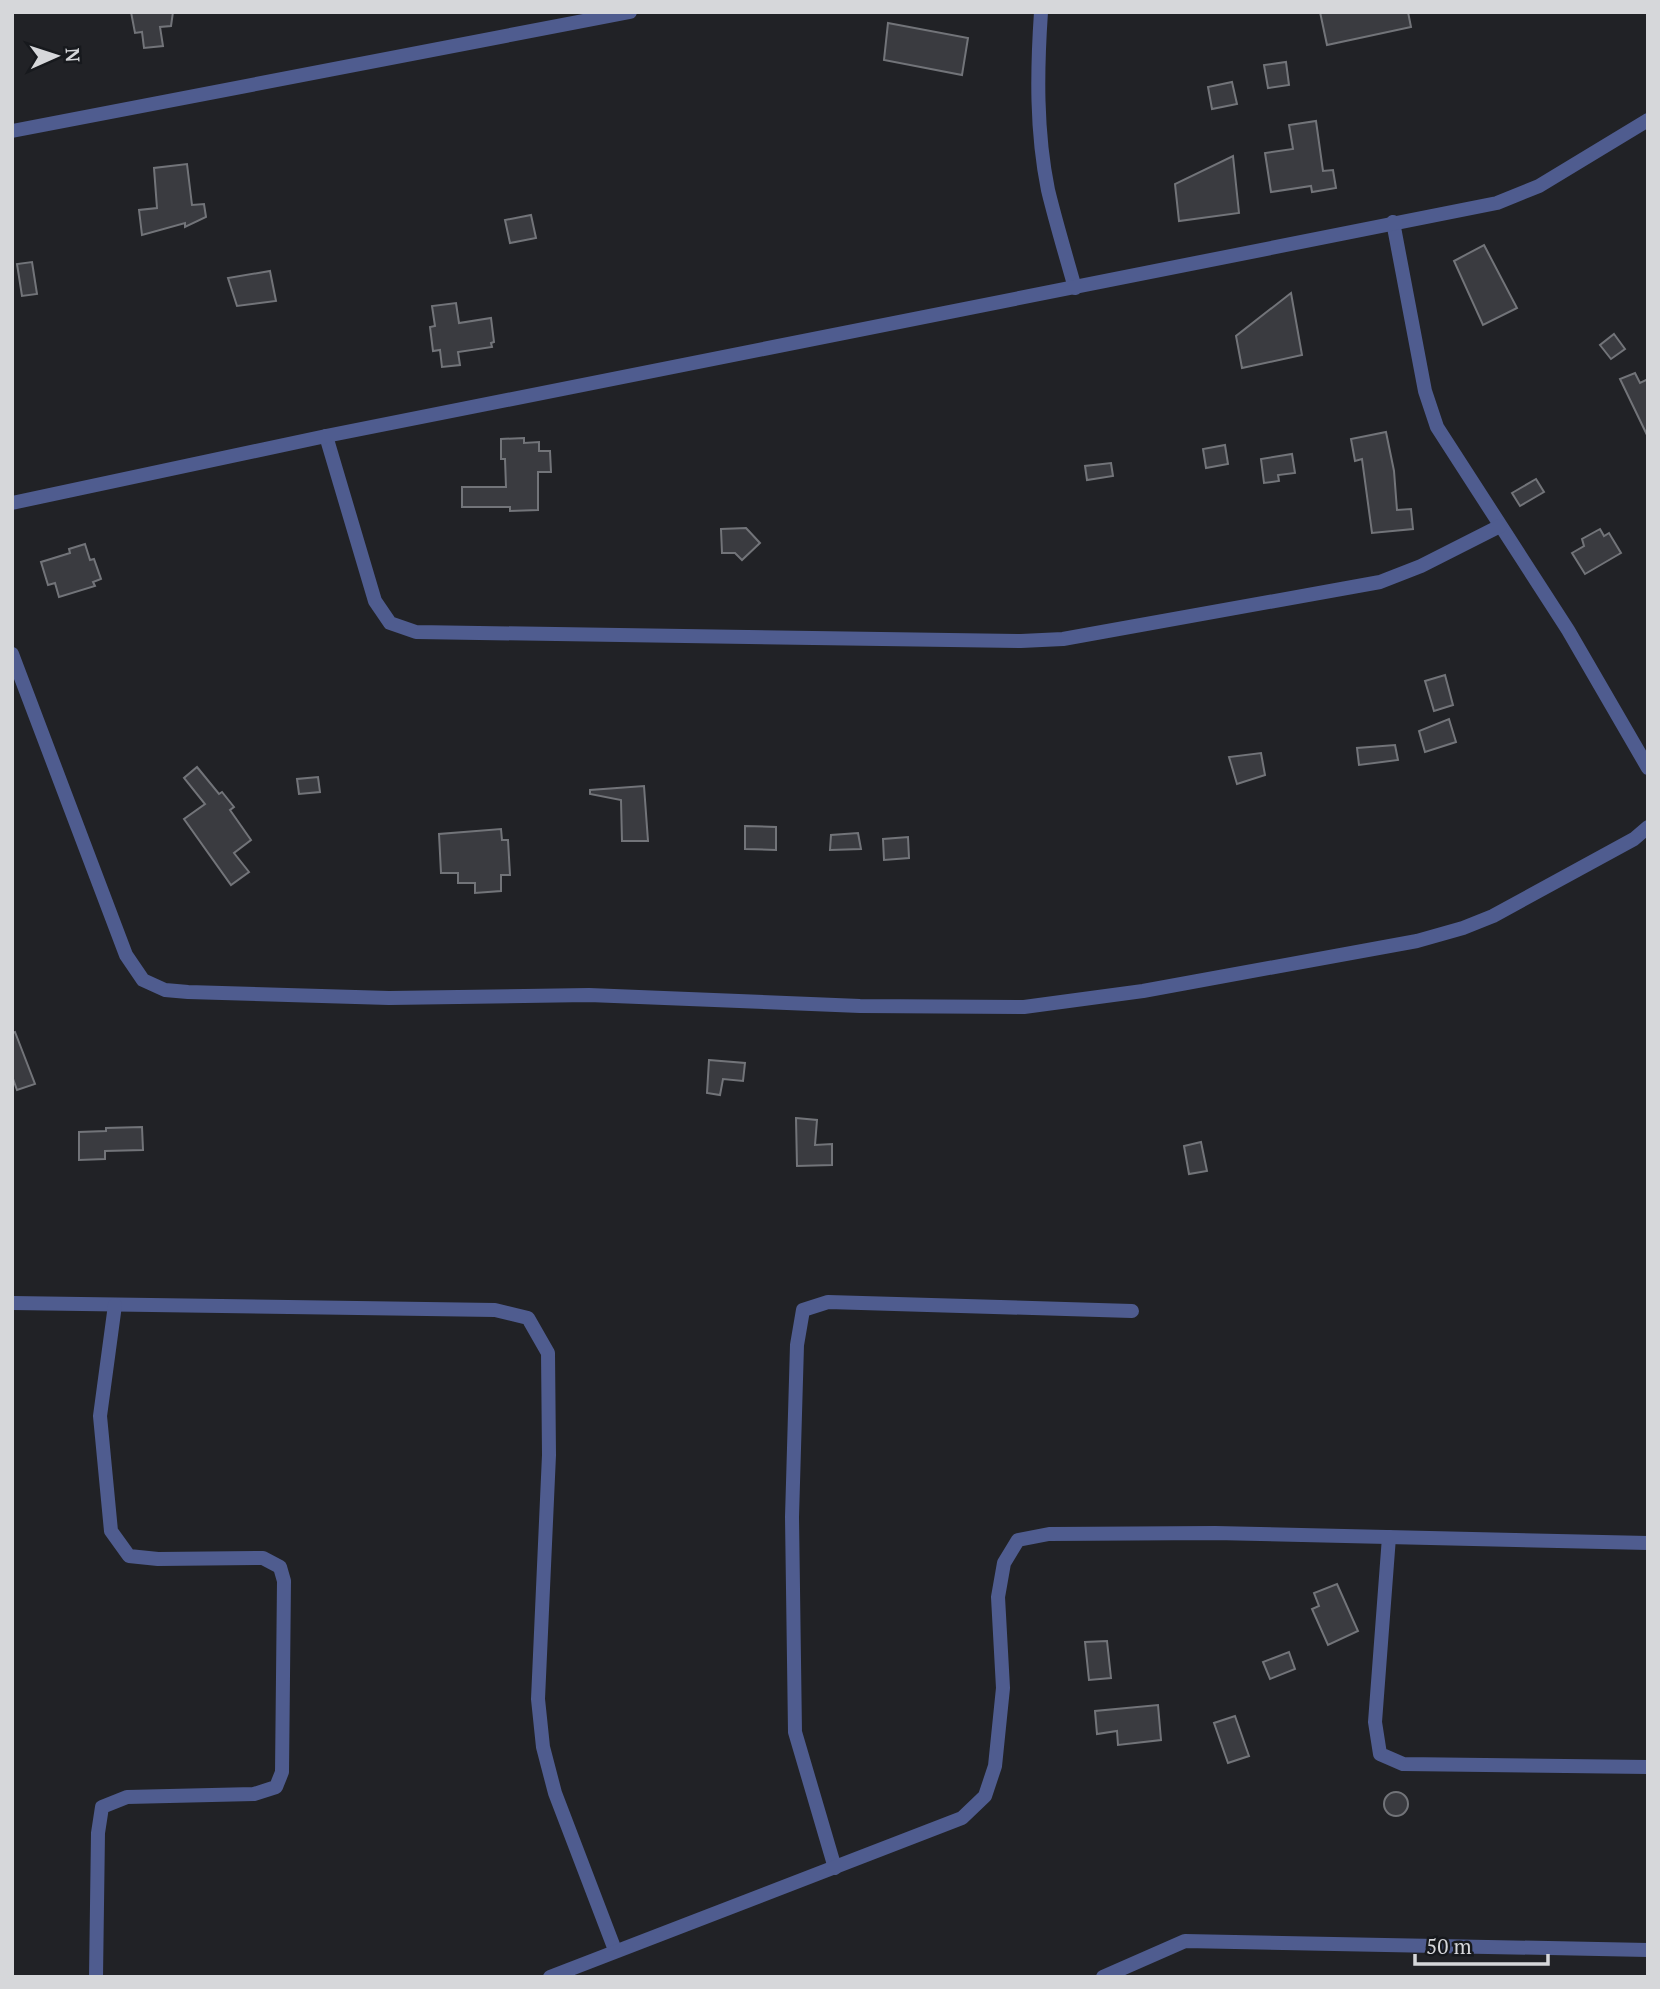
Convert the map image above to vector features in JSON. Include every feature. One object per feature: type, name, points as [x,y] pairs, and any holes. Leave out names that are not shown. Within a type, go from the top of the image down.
[{"type":"street","points":[[13,129],[630,12]]},
{"type":"street","points":[[1041,12],[1038,57],[1039,123],[1048,188],[1075,288]]},
{"type":"street","points":[[12,503],[326,436],[1497,203],[1549,180],[1648,120]]},
{"type":"street","points":[[1393,222],[1430,412],[1437,427],[1568,630],[1648,768]]},
{"type":"street","points":[[326,436],[375,601],[390,623],[416,632],[1021,642],[1063,639],[1380,582],[1500,526]]},
{"type":"street","points":[[12,654],[126,956],[143,980],[165,990],[289,997],[589,995],[860,1006],[1024,1007],[1143,991],[1417,940],[1463,928],[1493,916],[1634,839],[1648,827]]},
{"type":"street","points":[[12,1303],[495,1310],[528,1318],[548,1353],[549,1455],[538,1699],[543,1747],[555,1793],[615,1950]]},
{"type":"street","points":[[835,1868],[795,1732],[792,1517],[797,1345],[803,1310],[828,1303],[1132,1311]]},
{"type":"street","points":[[96,1977],[98,1833],[102,1807],[127,1797],[254,1794],[276,1787],[282,1772],[284,1581],[280,1567],[263,1558],[158,1559],[129,1556],[111,1531],[100,1416],[115,1305]]},
{"type":"street","points":[[550,1977],[962,1818],[985,1796],[995,1766],[1003,1688],[998,1597],[1004,1563],[1018,1540],[1049,1534],[1215,1533],[1648,1543]]},
{"type":"street","points":[[1389,1537],[1375,1722],[1380,1754],[1403,1764],[1648,1766]]},
{"type":"street","points":[[1102,1977],[1185,1941],[1648,1950]]},
{"type":"building","points":[[131,12],[173,12],[171,26],[160,27],[163,46],[144,48],[142,32],[135,33]]},
{"type":"building","points":[[1320,12],[1408,12],[1411,27],[1327,45]]},
{"type":"building","points":[[888,23],[968,38],[962,75],[884,60]]},
{"type":"building","points":[[1286,62],[1289,85],[1268,88],[1264,65]]},
{"type":"building","points":[[1232,82],[1237,104],[1212,109],[1208,87]]},
{"type":"building","points":[[1316,121],[1323,171],[1333,170],[1336,188],[1312,192],[1311,186],[1271,192],[1265,153],[1293,149],[1289,125]]},
{"type":"building","points":[[1233,156],[1239,213],[1179,221],[1175,184]]},
{"type":"building","points":[[187,164],[192,205],[204,204],[206,217],[185,227],[185,223],[142,235],[139,210],[157,208],[154,168]]},
{"type":"building","points":[[531,215],[536,238],[510,243],[505,220]]},
{"type":"building","points":[[1484,245],[1517,308],[1483,325],[1454,261]]},
{"type":"building","points":[[32,262],[37,294],[22,296],[17,264]]},
{"type":"building","points":[[270,271],[276,301],[237,306],[228,278]]},
{"type":"building","points":[[1291,293],[1302,355],[1242,368],[1236,336]]},
{"type":"building","points":[[456,303],[459,323],[491,318],[494,342],[491,343],[492,347],[458,352],[460,365],[442,367],[440,350],[433,351],[430,327],[435,326],[432,306]]},
{"type":"building","points":[[1614,334],[1625,349],[1611,359],[1600,345]]},
{"type":"building","points":[[1635,373],[1640,383],[1648,379],[1648,437],[1620,379]]},
{"type":"building","points":[[1386,432],[1394,471],[1397,510],[1411,509],[1413,529],[1372,533],[1362,459],[1355,461],[1351,439]]},
{"type":"building","points":[[524,438],[524,443],[539,442],[539,451],[550,451],[551,472],[538,472],[538,510],[510,511],[510,507],[462,507],[462,487],[506,487],[501,439]]},
{"type":"building","points":[[1225,445],[1228,464],[1206,468],[1203,449]]},
{"type":"building","points":[[1292,454],[1295,473],[1278,475],[1279,481],[1264,483],[1261,459]]},
{"type":"building","points":[[1111,463],[1113,476],[1087,480],[1085,466]]},
{"type":"building","points":[[1536,479],[1544,492],[1520,506],[1512,493]]},
{"type":"building","points":[[746,528],[760,543],[742,560],[735,553],[722,553],[721,529]]},
{"type":"building","points":[[1600,529],[1604,536],[1609,533],[1621,553],[1585,574],[1572,553],[1584,546],[1582,539]]},
{"type":"building","points":[[85,544],[90,560],[94,559],[101,579],[93,582],[95,586],[59,597],[55,583],[48,585],[41,562],[70,553],[69,549]]},
{"type":"building","points":[[1445,675],[1453,705],[1434,711],[1425,681]]},
{"type":"building","points":[[1449,719],[1456,742],[1425,752],[1419,731]]},
{"type":"building","points":[[1395,745],[1398,760],[1359,765],[1357,748]]},
{"type":"building","points":[[1261,753],[1265,775],[1237,784],[1229,757]]},
{"type":"building","points":[[197,767],[219,794],[222,792],[234,807],[230,810],[251,840],[234,853],[249,872],[231,885],[184,819],[205,804],[184,778]]},
{"type":"building","points":[[318,777],[320,792],[299,794],[297,779]]},
{"type":"building","points":[[644,786],[648,841],[622,841],[621,800],[590,794],[590,790]]},
{"type":"building","points":[[745,826],[776,827],[776,850],[745,849]]},
{"type":"building","points":[[501,829],[502,840],[508,840],[510,875],[501,875],[501,891],[475,893],[475,883],[458,883],[458,873],[441,873],[439,834]]},
{"type":"building","points":[[858,833],[861,849],[830,850],[831,835]]},
{"type":"building","points":[[908,837],[909,858],[884,860],[883,839]]},
{"type":"building","points":[[15,1032],[35,1084],[17,1090],[12,1076],[12,1033]]},
{"type":"building","points":[[709,1060],[745,1063],[743,1081],[723,1079],[720,1095],[707,1093]]},
{"type":"building","points":[[796,1118],[817,1120],[815,1145],[832,1144],[832,1165],[797,1166]]},
{"type":"building","points":[[142,1127],[143,1150],[105,1151],[105,1159],[79,1160],[79,1132]]},
{"type":"building","points":[[1201,1142],[1207,1171],[1189,1174],[1184,1146]]},
{"type":"building","points":[[1337,1584],[1358,1631],[1328,1645],[1312,1609],[1319,1606],[1314,1593]]},
{"type":"building","points":[[1107,1641],[1111,1678],[1089,1680],[1085,1642]]},
{"type":"building","points":[[1289,1652],[1295,1669],[1270,1679],[1263,1662]]},
{"type":"building","points":[[1158,1705],[1161,1740],[1118,1745],[1117,1731],[1097,1734],[1095,1711]]},
{"type":"building","points":[[1235,1716],[1249,1756],[1228,1763],[1214,1723]]},
{"type":"building","points":[[1396,1792],[1404,1796],[1408,1804],[1404,1812],[1396,1816],[1388,1812],[1384,1804],[1388,1796]]}]
